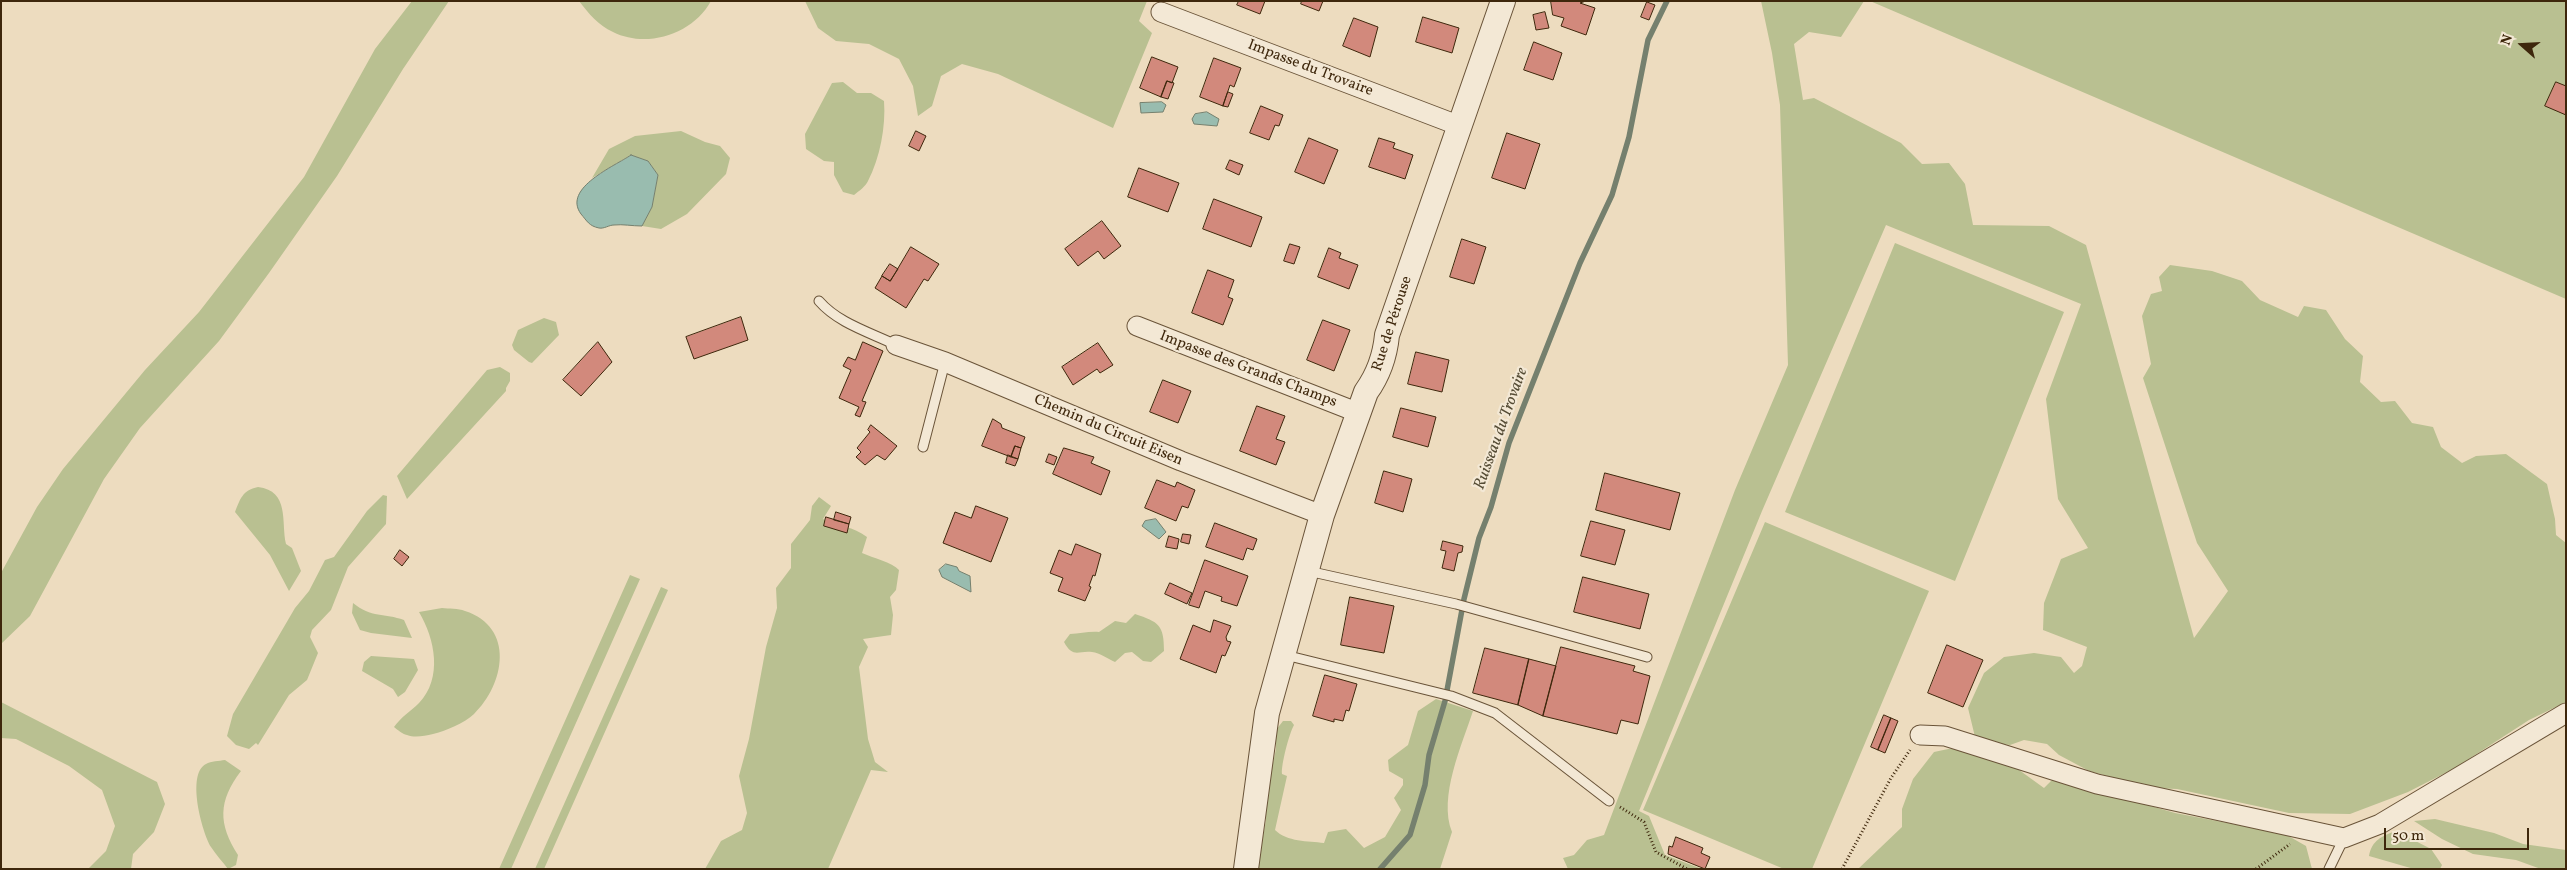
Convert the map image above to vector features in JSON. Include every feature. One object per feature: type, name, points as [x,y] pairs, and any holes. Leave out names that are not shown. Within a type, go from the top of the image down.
[{"type":"street","name":"Rue de Pérouse","points":[[1246,869],[1255,790],[1269,704],[1305,570],[1322,515],[1359,413],[1385,352],[1388,335],[1503,1]]},
{"type":"street","name":"Impasse du Trovaire","points":[[1160,12],[1460,126]]},
{"type":"street","name":"Impasse des Grands Champs","points":[[1137,326],[1359,413]]},
{"type":"street","name":"Chemin du Circuit Eisen","points":[[896,344],[945,362],[1181,461],[1322,515]]},
{"type":"street","points":[[1920,735],[1945,736],[2097,784],[2344,838],[2380,824],[2566,714]]},
{"type":"lane","points":[[819,301],[828,312],[840,319],[896,344]]},
{"type":"lane","points":[[923,447],[945,362]]},
{"type":"lane","points":[[1305,570],[1468,607],[1647,657]]},
{"type":"lane","points":[[1282,654],[1441,693],[1495,713],[1609,801]]},
{"type":"lane","points":[[2329,869],[2344,838]]},
{"type":"path","points":[[1842,869],[1890,778],[1920,735]]},
{"type":"path","points":[[1609,801],[1644,822],[1656,852],[1687,869]]},
{"type":"path","points":[[2256,869],[2280,853],[2305,830]]},
{"type":"green space","points":[[412,1],[449,1],[403,69],[337,176],[269,273],[219,341],[140,428],[104,479],[30,616],[1,644],[1,573],[37,507],[63,469],[145,370],[199,312],[304,177],[375,49]]},
{"type":"green space","points":[[579,1],[711,1],[703,13],[681,30],[668,35],[640,39],[626,37],[603,26],[594,19]]},
{"type":"green space","points":[[805,1],[1147,1],[1139,21],[1152,33],[1113,128],[998,74],[962,64],[941,76],[932,106],[918,116],[913,86],[899,59],[869,44],[836,41],[818,28]]},
{"type":"green space","points":[[1761,1],[1864,1],[1841,37],[1809,32],[1794,44],[1803,100],[1814,98],[1901,143],[1922,164],[1949,163],[1965,184],[1973,225],[2049,226],[2086,245],[2194,638],[2228,591],[2197,543],[2143,378],[2151,364],[2142,316],[2151,294],[2162,291],[2159,277],[2170,265],[2212,271],[2242,281],[2260,300],[2298,317],[2304,306],[2326,310],[2345,339],[2363,356],[2360,382],[2381,402],[2395,401],[2412,423],[2433,427],[2441,447],[2462,463],[2476,456],[2506,454],[2547,484],[2555,519],[2556,535],[2566,543],[2566,702],[2529,720],[2455,768],[2408,792],[2350,814],[2289,813],[2177,789],[2152,788],[2089,771],[2059,755],[2047,744],[2024,740],[2010,745],[1976,741],[1968,708],[1984,673],[2004,657],[2034,653],[2061,657],[2074,673],[2082,666],[2087,647],[2043,630],[2044,603],[2061,559],[2088,548],[2058,499],[2046,399],[2081,304],[1886,225],[1762,511],[1639,811],[1649,816],[1665,855],[1702,869],[1568,869],[1563,858],[1574,855],[1587,840],[1604,835],[1735,490],[1788,365],[1780,105]]},
{"type":"green space","points":[[1870,1],[2566,1],[2566,299]]},
{"type":"green space","points":[[843,82],[857,93],[871,93],[884,101],[883,131],[876,162],[867,183],[854,195],[843,192],[834,175],[834,162],[824,161],[806,149],[805,134],[832,83]]},
{"type":"green space","points":[[681,131],[705,142],[720,146],[730,158],[726,174],[687,214],[661,229],[642,226],[652,207],[658,175],[648,161],[631,155],[592,178],[609,149],[635,136]]},
{"type":"green space","points":[[1895,243],[2064,312],[1955,581],[1785,512]]},
{"type":"green space","points":[[544,318],[556,322],[559,335],[532,363],[514,350],[512,345],[518,330]]},
{"type":"green space","points":[[500,367],[510,373],[510,381],[506,391],[407,499],[397,476],[487,370]]},
{"type":"green space","points":[[258,487],[268,490],[280,501],[286,544],[292,548],[301,571],[289,591],[270,555],[235,512],[245,493]]},
{"type":"green space","points":[[383,495],[387,496],[386,524],[348,567],[331,610],[312,630],[310,637],[318,653],[307,680],[289,695],[258,745],[256,743],[249,749],[236,745],[227,736],[233,714],[295,608],[309,591],[325,560],[334,557],[367,511]]},
{"type":"green space","points":[[819,497],[831,506],[823,519],[862,533],[867,537],[862,553],[887,562],[899,570],[896,590],[890,597],[893,615],[891,635],[863,639],[868,647],[859,667],[868,739],[875,762],[888,772],[871,770],[828,869],[705,869],[721,841],[742,830],[747,813],[739,776],[749,739],[766,647],[777,608],[776,588],[791,568],[791,544],[810,520],[812,506]]},
{"type":"green space","points":[[1765,522],[1929,591],[1812,869],[1784,869],[1643,810]]},
{"type":"green space","points":[[630,575],[640,579],[511,869],[499,869]]},
{"type":"green space","points":[[661,587],[668,590],[544,869],[535,869]]},
{"type":"green space","points":[[353,603],[372,613],[404,620],[412,638],[360,630],[352,613]]},
{"type":"green space","points":[[442,608],[465,611],[481,619],[492,630],[498,643],[500,657],[498,672],[493,688],[485,702],[470,717],[438,733],[410,736],[394,727],[427,693],[434,670],[434,658],[429,634],[419,612]]},
{"type":"green space","points":[[1135,614],[1155,622],[1163,635],[1164,651],[1151,662],[1143,661],[1132,652],[1125,653],[1115,662],[1095,653],[1073,652],[1064,642],[1070,634],[1099,632],[1115,621],[1126,623]]},
{"type":"green space","points":[[371,656],[414,659],[418,670],[405,692],[398,697],[393,689],[362,671],[364,662]]},
{"type":"green space","points":[[1436,699],[1473,711],[1453,771],[1448,803],[1448,818],[1452,832],[1440,869],[1257,869],[1266,820],[1264,805],[1276,749],[1276,730],[1283,721],[1291,721],[1294,725],[1283,764],[1282,774],[1287,776],[1275,830],[1285,837],[1292,839],[1324,843],[1328,832],[1346,829],[1364,848],[1385,837],[1401,810],[1394,798],[1403,785],[1403,779],[1389,771],[1388,760],[1408,745],[1418,711]]},
{"type":"green space","points":[[1,702],[157,782],[165,804],[154,832],[133,854],[131,869],[88,869],[106,851],[115,826],[102,790],[69,766],[16,739],[1,738]]},
{"type":"green space","points":[[1953,748],[2008,762],[2044,788],[2054,778],[2175,813],[2285,834],[2306,846],[2312,869],[1858,869],[1902,827],[1902,809],[1913,779],[1934,752]]},
{"type":"green space","points":[[225,760],[241,771],[228,792],[223,813],[227,833],[238,855],[236,865],[228,869],[207,840],[200,817],[196,791],[200,770],[208,763]]},
{"type":"green space","points":[[2435,819],[2494,833],[2523,844],[2566,850],[2566,869],[2541,869],[2516,860],[2473,854],[2442,839],[2414,821]]},
{"type":"green space","points":[[2396,831],[2431,849],[2442,865],[2440,869],[2414,869],[2369,856],[2378,839]]},
{"type":"shaded area","points":[[1162,102],[1166,105],[1163,112],[1141,113],[1140,103]]},
{"type":"shaded area","points":[[1207,112],[1219,119],[1217,126],[1194,124],[1192,119],[1195,114]]},
{"type":"shaded area","points":[[631,155],[648,161],[658,175],[652,207],[642,226],[612,225],[601,228],[593,226],[581,214],[577,204],[579,195],[584,187],[593,179]]},
{"type":"shaded area","points":[[1156,519],[1166,532],[1159,539],[1142,526],[1145,521]]},
{"type":"shaded area","points":[[946,564],[957,567],[959,571],[970,576],[971,592],[942,577],[939,570]]},
{"type":"building","points":[[1239,1],[1265,1],[1260,14],[1237,5]]},
{"type":"building","points":[[1302,1],[1323,1],[1319,11],[1301,4]]},
{"type":"building","points":[[1551,1],[1586,1],[1580,3],[1595,8],[1586,35],[1561,26],[1564,18],[1553,15]]},
{"type":"building","points":[[1647,2],[1655,5],[1649,20],[1641,17]]},
{"type":"building","points":[[1545,12],[1549,28],[1536,30],[1533,15]]},
{"type":"building","points":[[1423,17],[1459,28],[1452,53],[1416,42]]},
{"type":"building","points":[[1354,18],[1378,27],[1370,57],[1343,46]]},
{"type":"building","points":[[1534,42],[1562,53],[1553,80],[1524,70]]},
{"type":"building","points":[[1152,57],[1178,67],[1172,83],[1167,81],[1161,97],[1140,88]]},
{"type":"building","points":[[1214,58],[1241,68],[1234,87],[1230,85],[1223,106],[1200,97]]},
{"type":"building","points":[[1167,81],[1174,83],[1168,99],[1161,97]]},
{"type":"building","points":[[2556,82],[2566,86],[2566,115],[2545,106]]},
{"type":"building","points":[[1228,92],[1233,94],[1228,107],[1223,106]]},
{"type":"building","points":[[1261,106],[1283,115],[1279,126],[1275,125],[1269,140],[1250,133]]},
{"type":"building","points":[[916,131],[926,136],[919,151],[909,146]]},
{"type":"building","points":[[1507,133],[1540,144],[1525,189],[1492,178]]},
{"type":"building","points":[[1309,138],[1338,150],[1324,184],[1295,172]]},
{"type":"building","points":[[1379,138],[1395,143],[1393,148],[1413,155],[1405,179],[1369,167]]},
{"type":"building","points":[[1230,160],[1243,165],[1239,175],[1226,169]]},
{"type":"building","points":[[1139,168],[1179,183],[1168,212],[1128,197]]},
{"type":"building","points":[[1214,199],[1262,217],[1251,247],[1203,229]]},
{"type":"building","points":[[1102,221],[1121,246],[1104,259],[1098,251],[1078,266],[1065,249]]},
{"type":"building","points":[[1462,239],[1486,247],[1474,284],[1450,277]]},
{"type":"building","points":[[1290,244],[1300,247],[1294,264],[1284,261]]},
{"type":"building","points":[[911,247],[939,264],[928,281],[924,279],[906,308],[875,288],[882,276],[890,281]]},
{"type":"building","points":[[1329,248],[1341,253],[1339,258],[1358,265],[1349,289],[1318,277]]},
{"type":"building","points":[[890,264],[898,269],[890,281],[882,276]]},
{"type":"building","points":[[1208,270],[1234,280],[1228,297],[1233,299],[1223,325],[1192,313]]},
{"type":"building","points":[[741,317],[748,340],[694,359],[686,337]]},
{"type":"building","points":[[1323,320],[1350,330],[1334,371],[1307,360]]},
{"type":"building","points":[[598,342],[612,362],[581,396],[563,380]]},
{"type":"building","points":[[863,342],[883,351],[862,401],[866,402],[860,417],[855,415],[859,407],[839,398],[851,370],[843,366],[848,357],[855,360]]},
{"type":"building","points":[[1098,343],[1113,365],[1100,373],[1097,369],[1073,385],[1062,367]]},
{"type":"building","points":[[1416,352],[1449,360],[1442,392],[1408,384]]},
{"type":"building","points":[[1163,380],[1191,391],[1178,423],[1150,412]]},
{"type":"building","points":[[1257,406],[1285,416],[1276,439],[1285,442],[1276,465],[1240,451]]},
{"type":"building","points":[[1401,408],[1436,417],[1428,447],[1393,437]]},
{"type":"building","points":[[993,419],[1001,424],[1002,428],[1025,437],[1021,448],[1015,446],[1011,457],[982,446]]},
{"type":"building","points":[[871,425],[897,446],[885,460],[877,455],[865,465],[856,457],[861,452],[857,448],[870,432],[868,430]]},
{"type":"building","points":[[1015,446],[1021,448],[1018,459],[1011,457]]},
{"type":"building","points":[[1064,448],[1094,457],[1091,463],[1110,471],[1101,495],[1053,474]]},
{"type":"building","points":[[1049,454],[1057,457],[1054,465],[1046,462]]},
{"type":"building","points":[[1008,455],[1018,459],[1015,466],[1006,463]]},
{"type":"building","points":[[1384,471],[1412,479],[1403,512],[1375,503]]},
{"type":"building","points":[[1605,473],[1680,493],[1670,530],[1596,510]]},
{"type":"building","points":[[1157,480],[1175,487],[1177,482],[1195,490],[1188,508],[1182,506],[1176,521],[1145,508]]},
{"type":"building","points":[[976,506],[1008,518],[991,562],[943,543],[955,512],[971,518]]},
{"type":"building","points":[[836,512],[851,517],[849,524],[834,520]]},
{"type":"building","points":[[826,517],[849,524],[847,533],[824,526]]},
{"type":"building","points":[[1591,521],[1625,530],[1615,565],[1581,556]]},
{"type":"building","points":[[1215,523],[1257,539],[1253,550],[1247,548],[1243,560],[1206,547]]},
{"type":"building","points":[[1183,534],[1191,535],[1189,544],[1181,542]]},
{"type":"building","points":[[1169,536],[1179,539],[1177,549],[1166,547]]},
{"type":"building","points":[[1443,541],[1463,546],[1462,552],[1458,553],[1454,571],[1442,568],[1446,551],[1441,550]]},
{"type":"building","points":[[1076,544],[1101,554],[1085,601],[1058,591],[1063,578],[1050,573],[1059,550],[1071,555]]},
{"type":"building","points":[[400,550],[409,557],[402,566],[394,559]]},
{"type":"building","points":[[1205,560],[1248,576],[1237,606],[1221,601],[1222,597],[1205,591],[1199,608],[1189,605]]},
{"type":"building","points":[[1583,577],[1649,594],[1640,629],[1574,612]]},
{"type":"building","points":[[1170,583],[1192,593],[1187,604],[1165,594]]},
{"type":"building","points":[[1350,597],[1394,606],[1384,653],[1341,645]]},
{"type":"building","points":[[1214,620],[1231,626],[1226,637],[1227,641],[1231,642],[1225,656],[1222,655],[1216,673],[1180,659],[1193,625],[1210,632]]},
{"type":"building","points":[[1947,645],[1983,660],[1963,707],[1928,693]]},
{"type":"building","points":[[1561,647],[1635,666],[1633,671],[1650,676],[1638,724],[1621,720],[1617,734],[1543,716]]},
{"type":"building","points":[[1485,648],[1529,659],[1518,705],[1473,693]]},
{"type":"building","points":[[1529,659],[1556,666],[1543,716],[1518,705]]},
{"type":"building","points":[[1325,675],[1357,684],[1349,711],[1346,710],[1343,721],[1334,719],[1334,722],[1313,716]]},
{"type":"building","points":[[1884,715],[1891,718],[1878,750],[1871,747]]},
{"type":"building","points":[[1891,718],[1898,721],[1885,753],[1878,750]]},
{"type":"building","points":[[1676,837],[1703,848],[1701,853],[1710,857],[1705,869],[1668,854],[1669,846],[1672,847]]},
{"type":"waterway","name":"Ruisseau du Trovaire","points":[[1380,869],[1410,835],[1425,785],[1429,755],[1445,701],[1464,599],[1479,538],[1491,507],[1509,443],[1580,263],[1612,195],[1629,137],[1648,40],[1667,1]]}]
